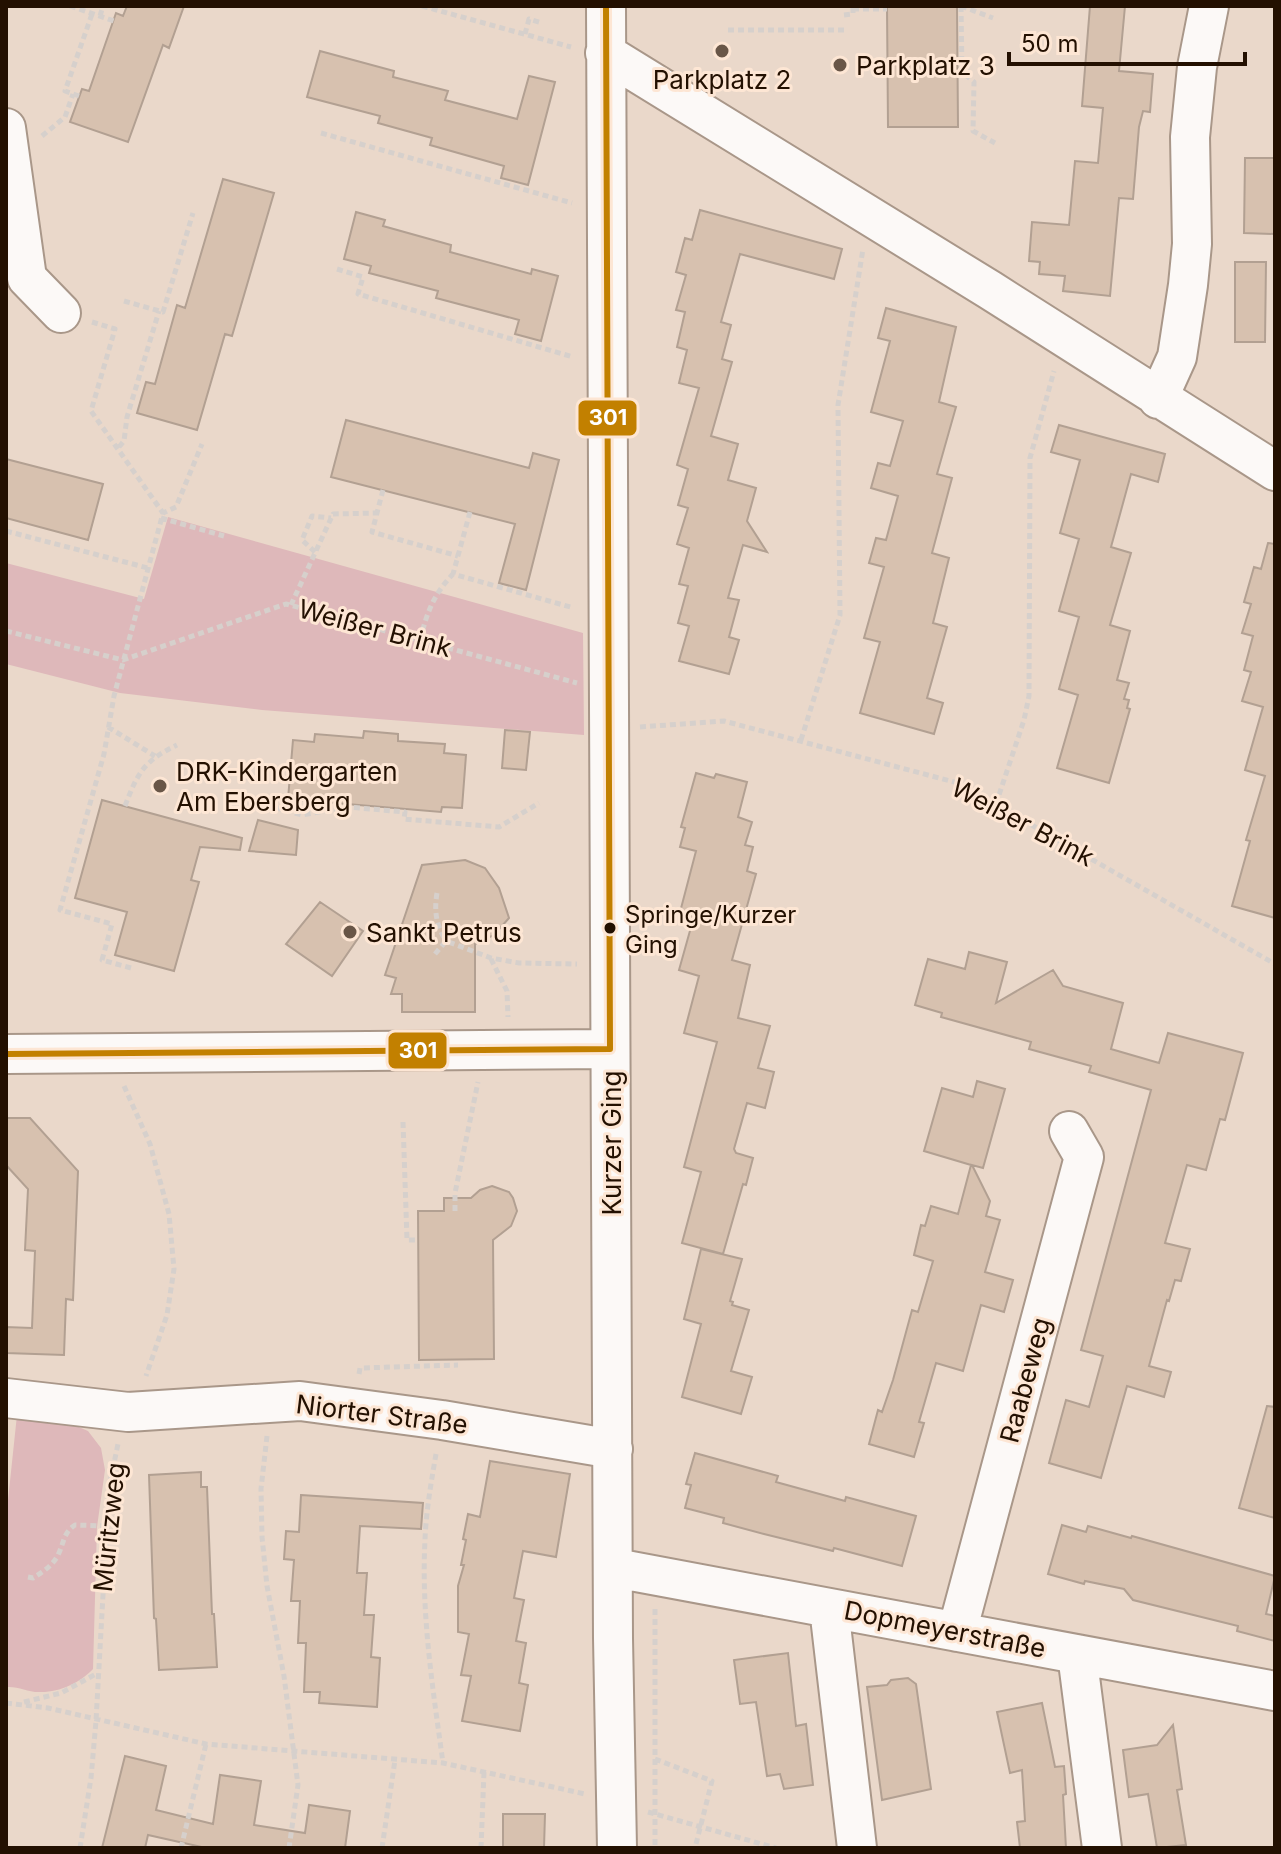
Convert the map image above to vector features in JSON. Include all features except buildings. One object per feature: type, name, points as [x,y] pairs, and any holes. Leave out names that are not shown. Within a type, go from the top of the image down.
[{"type":"street","name":"Kurzer Ging","points":[[606,6],[595,52],[609,692],[617,1848]]},
{"type":"street","points":[[1158,399],[1177,357],[1188,285],[1192,244],[1190,137],[1197,67],[1209,6]]},
{"type":"street","points":[[595,52],[645,76],[1275,471]]},
{"type":"street","points":[[18,134],[27,278],[61,313]]},
{"type":"street","points":[[6,1054],[610,1049]]},
{"type":"street","name":"Raabeweg","points":[[957,1632],[1084,1157],[1069,1131]]},
{"type":"street","name":"Niorter Straße","points":[[6,1398],[128,1412],[300,1401],[442,1420],[613,1449]]},
{"type":"street","name":"Dopmeyerstraße","points":[[615,1568],[1275,1691]]},
{"type":"street","points":[[829,1608],[857,1848]]},
{"type":"street","points":[[1077,1654],[1102,1848]]},
{"type":"path","points":[[70,6],[114,21]]},
{"type":"path","points":[[100,16],[103,6]]},
{"type":"path","points":[[422,6],[595,52]]},
{"type":"path","points":[[993,18],[961,6],[962,72],[974,82],[973,131],[995,143]]},
{"type":"path","points":[[844,15],[853,14],[853,7],[887,9]]},
{"type":"path","points":[[18,134],[42,136],[65,117],[76,95],[65,91],[92,14]]},
{"type":"path","points":[[525,34],[529,19],[542,23]]},
{"type":"path","points":[[728,30],[844,30]]},
{"type":"path","points":[[321,133],[585,207]]},
{"type":"path","points":[[543,195],[545,187]]},
{"type":"path","points":[[124,301],[163,312],[193,213]]},
{"type":"path","points":[[801,740],[840,615],[838,405],[868,216]]},
{"type":"path","points":[[337,269],[363,277],[358,294],[586,360]]},
{"type":"path","points":[[119,447],[124,441],[127,417],[159,311]]},
{"type":"path","points":[[61,313],[115,329],[91,411],[119,447],[162,516],[224,536]]},
{"type":"path","points":[[996,804],[1029,696],[1030,458],[1063,339]]},
{"type":"path","points":[[131,968],[102,960],[112,924],[60,910],[104,754],[123,660],[162,516],[176,507],[202,444]]},
{"type":"path","points":[[383,490],[372,532],[458,556]]},
{"type":"path","points":[[420,640],[429,605],[453,574],[470,512]]},
{"type":"path","points":[[291,605],[333,514],[377,513]]},
{"type":"path","points":[[315,552],[302,540],[312,516],[331,518]]},
{"type":"path","points":[[6,531],[148,568]]},
{"type":"path","points":[[453,574],[587,612]]},
{"type":"path","name":"Weißer Brink","points":[[123,660],[286,604],[609,692]]},
{"type":"path","points":[[6,631],[123,660]]},
{"type":"path","name":"Weißer Brink","points":[[609,730],[724,721],[958,783],[1275,964]]},
{"type":"path","points":[[108,727],[155,756]]},
{"type":"path","points":[[125,806],[135,780],[145,765],[177,745]]},
{"type":"path","points":[[266,805],[302,815],[348,807],[405,812],[404,819],[499,827],[539,803]]},
{"type":"path","points":[[437,893],[437,923],[446,941],[491,958],[519,963],[589,964]]},
{"type":"path","points":[[435,954],[446,941]]},
{"type":"path","points":[[491,958],[507,991],[509,1030]]},
{"type":"path","points":[[455,1211],[455,1193],[479,1077]]},
{"type":"path","name":"Müritzweg","points":[[80,1848],[96,1721],[109,1487],[128,1412],[150,1368],[167,1315],[174,1269],[169,1214],[150,1144],[120,1079]]},
{"type":"path","points":[[403,1122],[407,1240],[418,1240]]},
{"type":"path","points":[[353,1407],[360,1368],[458,1365]]},
{"type":"path","points":[[263,1403],[267,1435],[261,1489],[262,1537],[298,1785],[289,1848]]},
{"type":"path","points":[[442,1420],[425,1541],[431,1676],[443,1763]]},
{"type":"path","points":[[28,1577],[33,1578],[51,1564],[66,1533],[75,1525],[106,1526]]},
{"type":"path","points":[[655,1848],[656,1576]]},
{"type":"path","points":[[6,1703],[39,1700],[61,1693],[97,1673]]},
{"type":"path","points":[[15,1703],[206,1744],[443,1763],[572,1790]]},
{"type":"path","points":[[181,1848],[206,1744]]},
{"type":"path","points":[[655,1759],[712,1781],[695,1848]]},
{"type":"path","points":[[382,1848],[395,1760]]},
{"type":"path","points":[[481,1848],[484,1772]]},
{"type":"path","points":[[655,1814],[776,1848]]},
{"type":"shaded area","points":[[168,517],[583,633],[584,735],[262,710],[120,693],[6,664],[6,563],[144,599]]},
{"type":"shaded area","points":[[17,1415],[67,1422],[88,1431],[101,1448],[105,1470],[97,1527],[93,1669],[68,1686],[46,1692],[6,1687],[6,1519]]},
{"type":"transit line","name":"301","points":[[6,1054],[610,1049],[606,6]]},
{"type":"place","name":"Parkplatz 2","points":[[722,51]]},
{"type":"place","name":"Parkplatz 3","points":[[840,65]]},
{"type":"place","name":"DRK-Kindergarten Am Ebersberg","points":[[160,786]]},
{"type":"place","name":"Springe/Kurzer Ging","points":[[610,928]]},
{"type":"place","name":"Sankt Petrus","points":[[350,932]]}]
